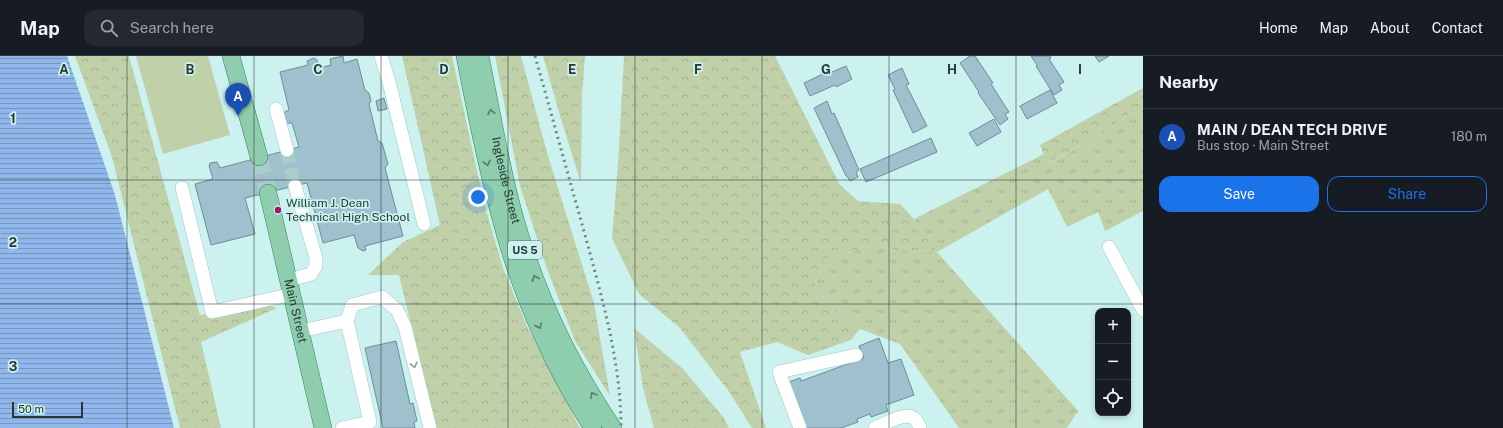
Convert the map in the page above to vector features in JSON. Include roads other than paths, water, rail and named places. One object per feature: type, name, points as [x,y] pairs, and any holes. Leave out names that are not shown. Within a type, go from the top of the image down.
[{"type":"main road","points":[[231,56],[259,157]]},
{"type":"main road","name":"Ingleside Street","points":[[465,56],[494,195],[516,268],[539,326],[558,366],[593,428]]},
{"type":"main road","name":"Ingleside Street","points":[[480,56],[505,179],[528,260],[543,298],[562,338],[594,398],[613,428]]},
{"type":"main road","name":"Main Street","points":[[268,193],[323,428]]},
{"type":"lane","points":[[381,56],[389,82],[424,224]]},
{"type":"lane","points":[[276,109],[287,150]]},
{"type":"lane","points":[[182,188],[212,312],[291,287],[311,274],[316,266],[316,258],[295,186]]},
{"type":"lane","points":[[1109,247],[1143,310]]},
{"type":"lane","points":[[342,428],[359,426],[370,422],[347,321],[352,305],[382,297],[397,310],[405,327],[430,428]]},
{"type":"lane","points":[[301,331],[347,321]]},
{"type":"lane","points":[[800,428],[779,372],[856,355]]},
{"type":"lane","points":[[875,428],[906,416],[914,417],[920,428]]},
{"type":"water","points":[[0,56],[67,56],[115,195],[174,428],[0,428]]},
{"type":"tunnel","points":[[287,150],[295,186]]},
{"type":"tunnel","points":[[259,157],[268,193]]},
{"type":"railway","points":[[535,56],[604,306],[618,379],[621,428]]},
{"type":"place","name":"MAIN / DEAN TECH DRIVE","points":[[238,116]]},
{"type":"place","name":"William J. Dean Technical High School","points":[[278,210]]}]
